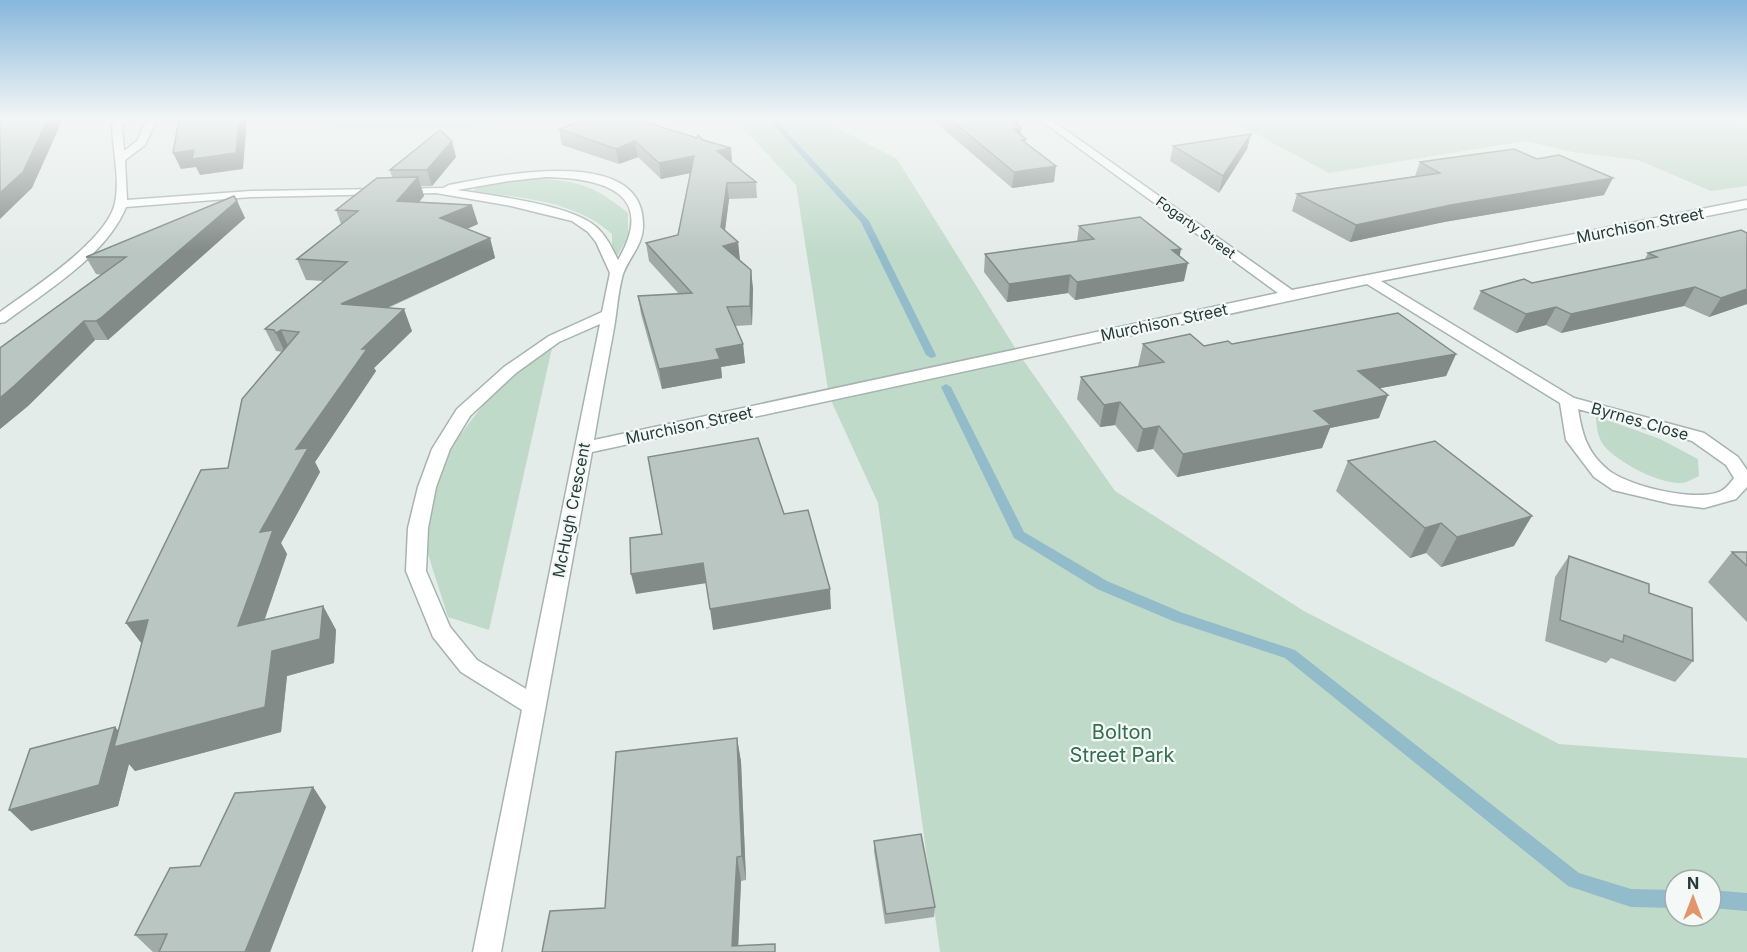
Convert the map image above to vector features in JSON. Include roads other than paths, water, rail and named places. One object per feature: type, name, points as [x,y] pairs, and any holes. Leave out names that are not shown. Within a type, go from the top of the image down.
[{"type":"street","points":[[0,319],[106,234],[120,204],[119,163]]},
{"type":"street","name":"Fogarty Street","points":[[1106,163],[1289,295]]},
{"type":"street","name":"McHugh Crescent","points":[[120,204],[250,194],[436,190],[511,177],[547,174],[572,174],[613,184],[636,204],[637,235],[630,255],[617,273],[608,315],[487,952]]},
{"type":"street","name":"McHugh Crescent","points":[[436,190],[511,202],[576,218],[592,229],[602,241],[617,273]]},
{"type":"street","name":"Murchison Street","points":[[583,448],[1289,295],[1747,204]]},
{"type":"street","name":"Byrnes Close","points":[[1369,279],[1568,401],[1654,423],[1698,438],[1732,461],[1744,479],[1729,495],[1704,502],[1672,498],[1619,486],[1600,473],[1575,440],[1568,401]]},
{"type":"street","points":[[533,705],[469,666],[441,631],[416,571],[418,528],[427,487],[441,449],[463,414],[510,370],[554,339],[608,315]]},
{"type":"waterway","points":[[812,163],[865,221],[931,355]]},
{"type":"waterway","points":[[946,387],[1019,535],[1102,585],[1178,617],[1290,654],[1574,880],[1631,898],[1663,899]]},
{"type":"waterway","points":[[1723,900],[1747,902]]},
{"type":"park label","name":"Bolton Street Park","points":[[1122,744]]}]
